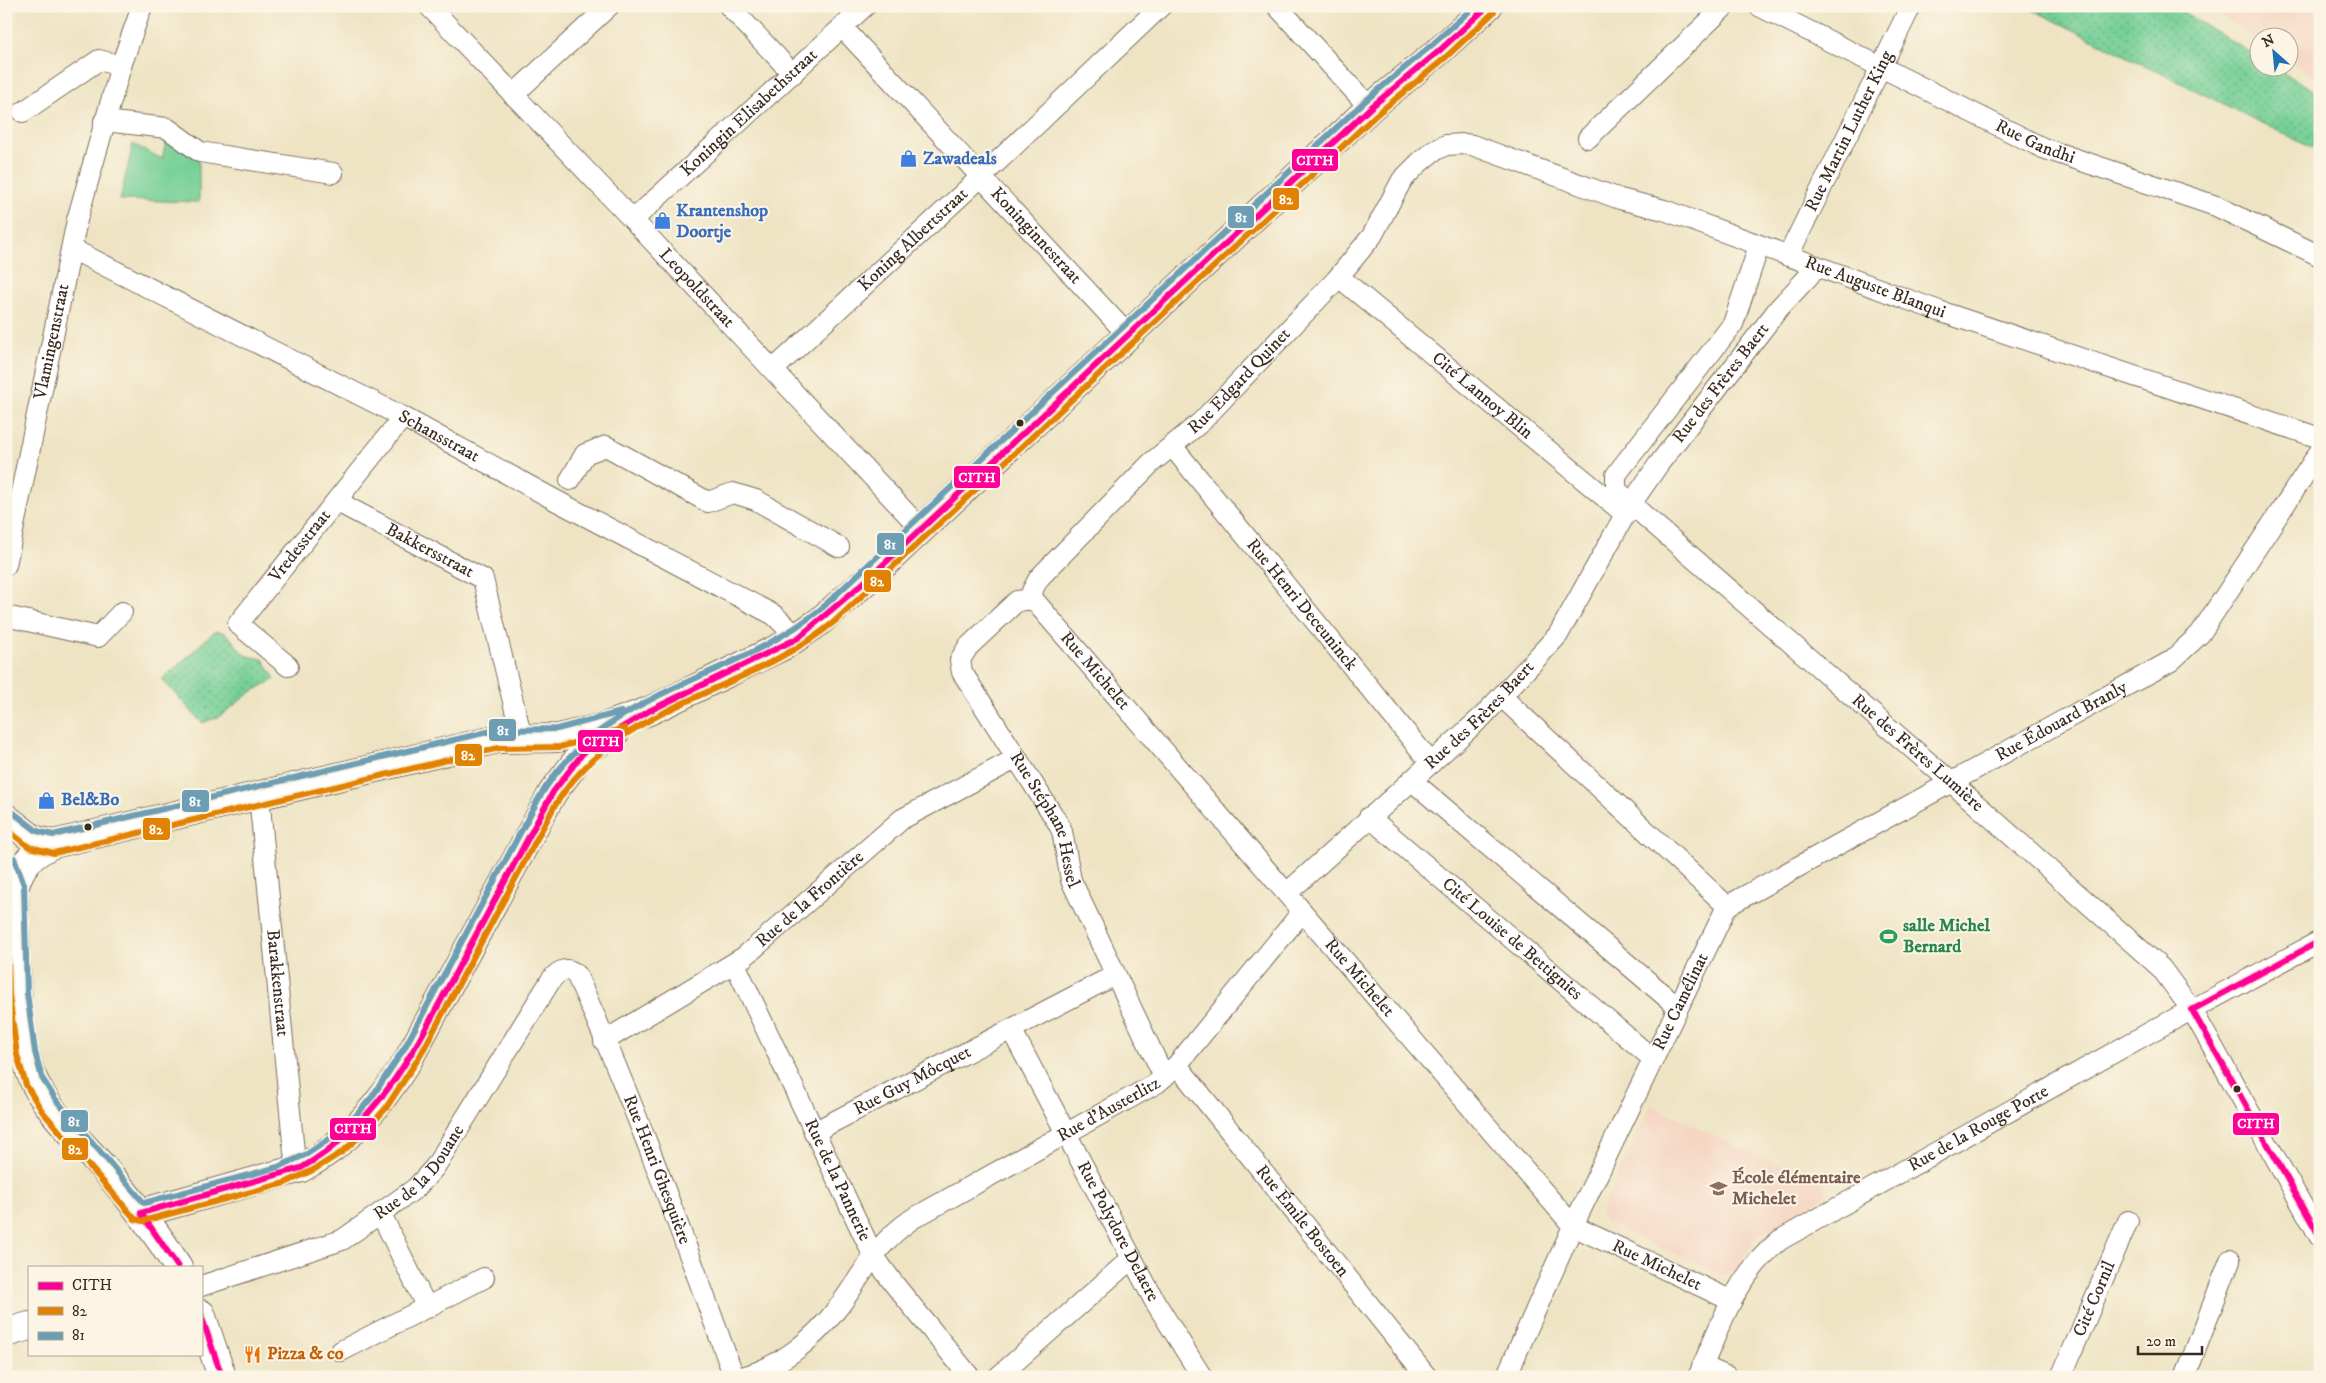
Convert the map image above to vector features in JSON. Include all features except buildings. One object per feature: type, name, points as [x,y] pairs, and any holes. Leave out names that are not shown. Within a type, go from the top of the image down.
[{"type":"street","name":"Vlamingenstraat","points":[[6,565],[77,220],[104,121],[142,6]]},
{"type":"street","name":"Leopoldstraat","points":[[429,6],[633,220],[921,529]]},
{"type":"street","points":[[513,95],[608,6]]},
{"type":"street","points":[[729,6],[793,74]]},
{"type":"street","name":"Koningin Elisabethstraat","points":[[633,220],[865,6]]},
{"type":"street","name":"Koning Albertstraat","points":[[774,370],[1161,6]]},
{"type":"street","points":[[1277,6],[1370,108]]},
{"type":"street","points":[[15,886],[23,865],[29,858],[53,844],[498,739],[540,739],[578,734],[607,726],[649,710],[798,638],[826,616],[921,529],[1370,108],[1439,51],[1488,6]]},
{"type":"street","points":[[1588,138],[1725,6]]},
{"type":"street","name":"Rue Gandhi","points":[[1759,6],[2043,148],[2216,206],[2320,256]]},
{"type":"street","name":"Rue Martin Luther King","points":[[1788,256],[1910,6]]},
{"type":"street","name":"Koninginnestraat","points":[[842,27],[1127,334]]},
{"type":"street","points":[[23,112],[99,60],[121,66]]},
{"type":"street","points":[[104,121],[166,128],[200,152],[333,173]]},
{"type":"street","name":"Rue Auguste Blanqui","points":[[1432,152],[1455,144],[1472,145],[1620,199],[1664,210],[1939,311],[2320,438]]},
{"type":"street","name":"Rue Edgard Quinet","points":[[1033,599],[1032,591],[1039,578],[1150,463],[1200,422],[1339,277],[1372,236],[1402,180],[1432,152]]},
{"type":"street","name":"Rue des Frères Baert","points":[[1628,509],[1616,489],[1616,475],[1733,324],[1760,246]]},
{"type":"street","name":"Schansstraat","points":[[72,249],[403,417],[555,500],[774,615],[798,638]]},
{"type":"street","name":"Rue des Frères Baert","points":[[1287,893],[1502,697],[1558,635],[1628,509],[1670,449],[1779,308],[1808,278],[1816,266]]},
{"type":"street","name":"Cité Lannoy Blin","points":[[1339,277],[1628,509]]},
{"type":"street","name":"Vredesstraat","points":[[288,666],[238,624],[403,417]]},
{"type":"street","points":[[570,480],[585,454],[606,446],[708,502],[733,493],[756,500],[839,547]]},
{"type":"street","name":"Rue Henri Deceuninck","points":[[1172,446],[1431,763]]},
{"type":"street","name":"Rue Édouard Branly","points":[[1727,906],[2159,669],[2181,654],[2200,634],[2320,451]]},
{"type":"street","name":"Bakkersstraat","points":[[338,500],[349,508],[483,579],[522,738]]},
{"type":"street","name":"Rue des Frères Lumière","points":[[1628,509],[1951,782],[2149,957],[2172,980],[2192,1010],[2320,1237]]},
{"type":"street","name":"Rue Stéphane Hessel","points":[[1033,599],[1022,598],[1009,607],[968,647],[960,660],[962,672],[1054,815],[1062,831],[1071,880],[1115,975],[1170,1071]]},
{"type":"street","name":"Rue Michelet","points":[[1033,599],[1573,1226],[1730,1300]]},
{"type":"street","points":[[6,616],[98,637],[122,612]]},
{"type":"street","points":[[1502,697],[1727,906]]},
{"type":"street","points":[[141,1213],[301,1168],[325,1155],[350,1134],[370,1114],[394,1082],[450,984],[553,792],[584,754],[649,710]]},
{"type":"street","points":[[522,738],[534,742],[547,756],[552,766],[553,792]]},
{"type":"street","name":"Rue de la Frontière","points":[[604,1041],[735,964],[902,819],[1017,758]]},
{"type":"street","points":[[1411,780],[1678,1007]]},
{"type":"street","name":"Barakkenstraat","points":[[258,796],[294,1152],[301,1168]]},
{"type":"street","name":"Cité Louise de Bettignies","points":[[1369,817],[1653,1059]]},
{"type":"street","points":[[6,818],[33,839],[53,844]]},
{"type":"street","points":[[6,860],[15,886],[18,994],[26,1054],[34,1082],[49,1105],[141,1213],[177,1266]]},
{"type":"street","name":"Rue Camélinat","points":[[1506,1377],[1573,1226],[1727,906]]},
{"type":"street","name":"Rue d'Austerlitz","points":[[742,1377],[777,1363],[817,1331],[843,1301],[873,1255],[887,1239],[912,1219],[1131,1099],[1170,1071],[1302,912]]},
{"type":"street","name":"Rue de la Rouge Porte","points":[[1700,1372],[1730,1300],[1762,1256],[1780,1240],[2192,1010],[2320,941]]},
{"type":"street","name":"Rue de la Pannerie","points":[[735,964],[873,1255],[894,1284],[970,1377]]},
{"type":"street","name":"Rue Henri Ghesquière","points":[[565,970],[572,971],[577,976],[604,1041],[653,1163],[734,1377]]},
{"type":"street","name":"Rue de la Douane","points":[[202,1286],[333,1243],[380,1214],[422,1182],[435,1167],[551,980],[559,972],[565,970]]},
{"type":"street","name":"Rue Guy Môcquet","points":[[814,1132],[1115,975]]},
{"type":"street","name":"Rue Polydore Delaere","points":[[1011,1029],[1158,1307],[1202,1377]]},
{"type":"street","name":"Rue Émile Bostoen","points":[[1170,1071],[1427,1377]]},
{"type":"street","points":[[380,1214],[426,1308]]},
{"type":"street","name":"Cité Cornil","points":[[2062,1377],[2128,1221]]},
{"type":"street","points":[[998,1377],[1132,1258]]},
{"type":"street","points":[[2185,1377],[2230,1260]]},
{"type":"street","points":[[340,1351],[484,1278]]},
{"type":"street","points":[[202,1317],[222,1377]]},
{"type":"street","points":[[6,1334],[28,1326]]},
{"type":"street","points":[[1700,1372],[1728,1377]]},
{"type":"shaded area","points":[[2207,6],[2320,6],[2320,80],[2298,66],[2298,28],[2248,28],[2248,33]]},
{"type":"shaded area","name":"École élémentaire Michelet","points":[[1651,1105],[1738,1147],[1820,1181],[1828,1195],[1752,1239],[1753,1243],[1734,1273],[1722,1275],[1604,1222],[1601,1212]]},
{"type":"green space","points":[[2025,6],[2173,6],[2248,51],[2248,78],[2293,78],[2320,94],[2320,152]]},
{"type":"green space","points":[[166,142],[199,158],[199,202],[120,200],[133,144],[162,159]]},
{"type":"green space","points":[[218,631],[230,637],[246,655],[263,659],[275,679],[251,692],[219,717],[202,723],[162,679],[214,632]]},
{"type":"transit line","name":"81","points":[[14,858],[24,885],[27,993],[35,1052],[42,1078],[56,1100],[144,1203],[278,1167],[307,1154],[331,1138],[353,1119],[372,1097],[405,1047],[539,798],[566,761],[598,732],[634,709],[749,654],[786,633],[822,608],[1364,102],[1475,6]]},
{"type":"transit line","name":"CITH","points":[[141,1213],[301,1168],[330,1149],[356,1126],[378,1102],[415,1048],[553,792],[583,753],[649,711],[798,638],[868,579],[1370,108],[1439,51],[1488,6]]},
{"type":"transit line","name":"82","points":[[6,888],[9,995],[17,1055],[26,1085],[42,1111],[135,1219],[143,1221],[285,1183],[315,1169],[342,1152],[365,1132],[386,1108],[420,1056],[554,807],[580,772],[612,744],[647,722],[684,702],[762,667],[799,646],[834,622],[1376,115],[1445,58],[1494,12]]},
{"type":"transit line","name":"81","points":[[11,811],[37,831],[53,835],[496,730],[557,729],[621,712]]},
{"type":"transit line","name":"82","points":[[6,829],[29,847],[54,853],[499,748],[560,747],[625,728]]},
{"type":"transit line","name":"CITH","points":[[2192,1010],[2320,941]]},
{"type":"transit line","name":"CITH","points":[[2192,1010],[2320,1237]]},
{"type":"transit line","name":"CITH","points":[[141,1213],[177,1266]]},
{"type":"transit line","name":"CITH","points":[[202,1318],[222,1377]]},
{"type":"place","name":"Zawadeals","points":[[909,159]]},
{"type":"place","name":"Krantenshop Doortje","points":[[662,221]]},
{"type":"place","name":"Bel&Bo","points":[[47,800]]},
{"type":"place","name":"salle Michel Bernard","points":[[1889,936]]},
{"type":"place","name":"École élémentaire Michelet","points":[[1718,1188]]},
{"type":"place","name":"Pizza & co","points":[[253,1354]]}]
